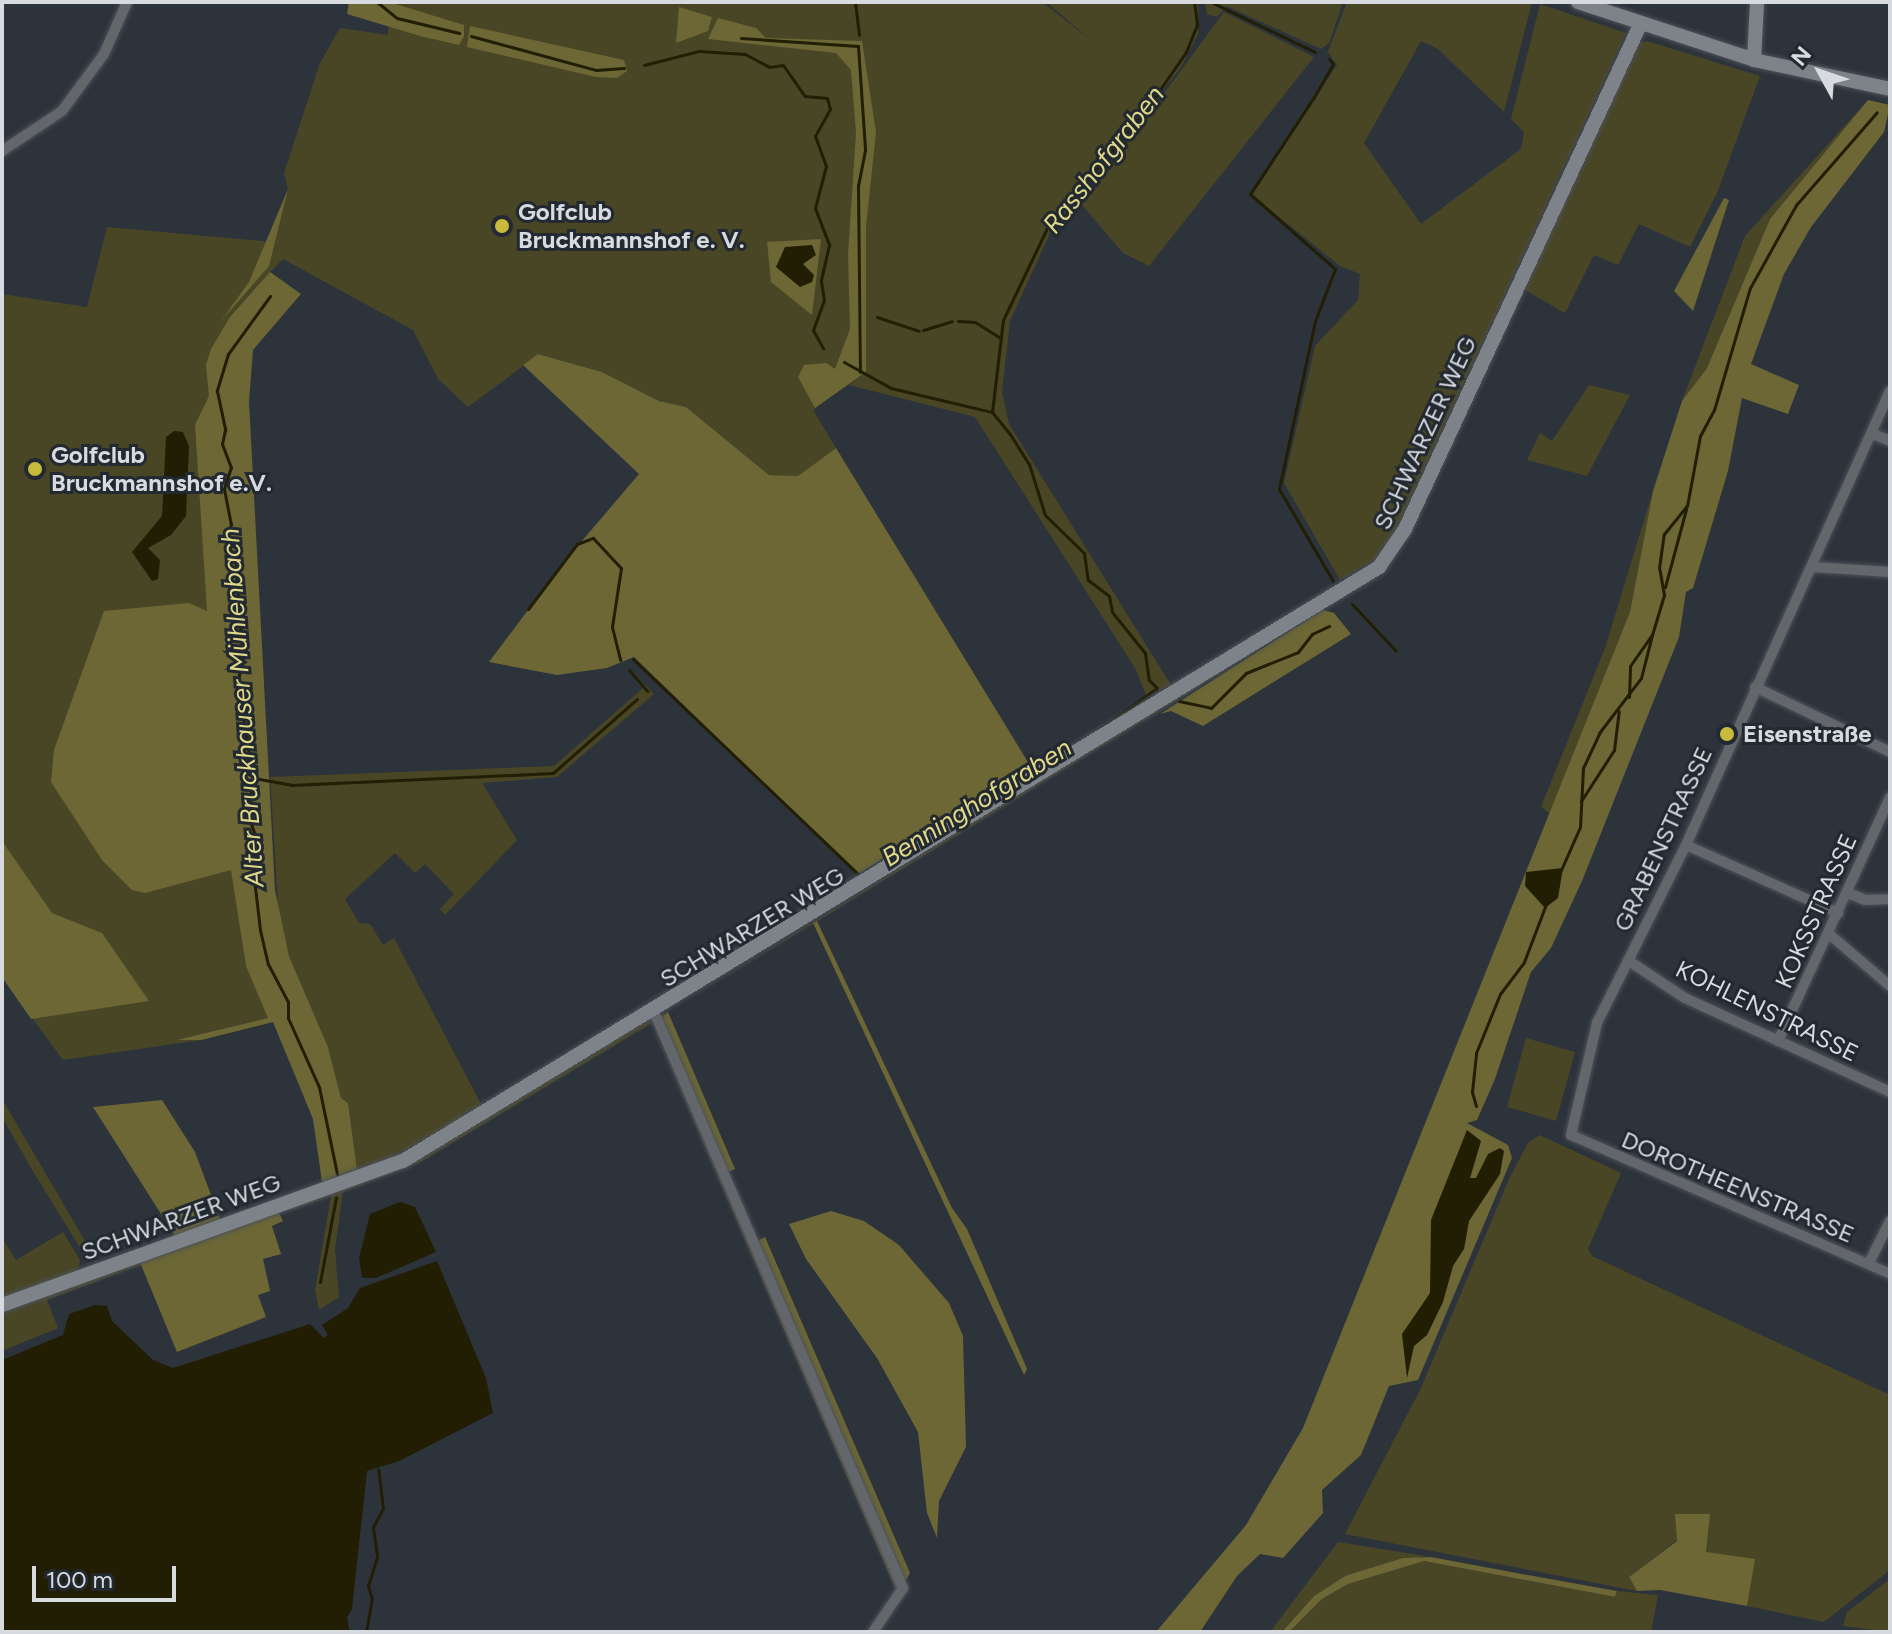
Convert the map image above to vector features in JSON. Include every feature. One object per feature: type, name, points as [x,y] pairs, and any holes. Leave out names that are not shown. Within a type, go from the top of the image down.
[{"type":"street","points":[[2,151],[62,111],[104,54],[127,2]]},
{"type":"street","points":[[1578,2],[1754,60],[1890,89]]},
{"type":"street","points":[[1754,60],[1757,2]]},
{"type":"street","name":"SCHWARZER WEG","points":[[2,1305],[403,1161],[654,1012],[1379,567],[1405,529],[1641,23]]},
{"type":"street","name":"GRABENSTRASSE","points":[[1571,1135],[1597,1023],[1686,845],[1890,391]]},
{"type":"street","points":[[1873,434],[1890,441]]},
{"type":"street","points":[[1813,567],[1890,572]]},
{"type":"street","points":[[1755,687],[1890,752]]},
{"type":"street","name":"KOKSSTRASSE","points":[[1778,1041],[1890,798]]},
{"type":"street","points":[[1686,845],[1838,913]]},
{"type":"street","points":[[1848,893],[1865,900],[1890,899]]},
{"type":"street","points":[[1828,933],[1890,986]]},
{"type":"street","name":"KOHLENSTRASSE","points":[[1629,961],[1685,998],[1890,1092]]},
{"type":"street","points":[[654,1012],[903,1588],[873,1632]]},
{"type":"street","name":"DOROTHEENSTRASSE","points":[[1571,1135],[1890,1274]]},
{"type":"street","points":[[1869,1263],[1890,1221]]},
{"type":"shaded area","points":[[349,2],[389,2],[464,25],[464,36],[459,45],[420,36],[347,14]]},
{"type":"shaded area","points":[[389,2],[1042,2],[1096,44],[1046,2],[1198,2],[1198,34],[1181,67],[1052,229],[1010,321],[1002,392],[1009,424],[1171,685],[1146,695],[1135,668],[975,417],[849,385],[865,373],[858,374],[813,410],[836,448],[798,476],[769,475],[686,407],[659,401],[602,372],[539,354],[468,407],[438,379],[413,330],[283,259],[270,272],[283,281],[223,397],[216,724],[246,966],[273,1022],[201,1040],[63,1060],[2,977],[2,294],[87,307],[107,227],[272,242],[288,189],[284,173],[320,63],[340,28],[388,35]]},
{"type":"shaded area","points":[[1205,2],[1343,2],[1329,43],[1321,49],[1226,6],[1217,17],[1207,14]]},
{"type":"shaded area","points":[[1347,2],[1532,2],[1504,112],[1438,49],[1421,41],[1364,143],[1421,224],[1521,149],[1524,132],[1511,119],[1540,4],[1626,33],[1398,525],[1374,560],[1340,580],[1284,483],[1315,346],[1358,300],[1360,274],[1340,266],[1252,195],[1337,65],[1328,52]]},
{"type":"shaded area","points":[[679,7],[712,17],[708,31],[676,43]]},
{"type":"shaded area","points":[[1224,12],[1314,57],[1149,266],[1123,253],[1082,205]]},
{"type":"shaded area","points":[[718,18],[756,28],[766,38],[862,41],[876,132],[866,227],[866,372],[815,408],[798,377],[804,365],[826,363],[835,369],[850,329],[848,254],[856,133],[851,70],[836,53],[708,39]]},
{"type":"shaded area","points":[[470,26],[624,60],[627,71],[617,78],[596,77],[467,47]]},
{"type":"shaded area","points":[[1647,41],[1760,76],[1717,193],[1690,247],[1639,224],[1618,265],[1594,255],[1565,313],[1523,289],[1637,44]]},
{"type":"shaded area","points":[[1868,100],[1770,219],[1707,368],[1682,401],[1745,236]]},
{"type":"shaded area","points":[[1868,100],[1890,105],[1884,132],[1811,227],[1784,274],[1751,364],[1799,385],[1788,414],[1742,398],[1728,471],[1693,588],[1686,592],[1679,637],[1582,881],[1551,948],[1531,972],[1495,1079],[1477,1120],[1467,1123],[1508,1145],[1512,1158],[1418,1380],[1389,1386],[1361,1455],[1322,1490],[1323,1513],[1283,1558],[1260,1554],[1237,1576],[1200,1632],[1156,1632],[1246,1525],[1303,1428],[1630,612],[1653,491],[1682,401],[1707,368],[1770,219]]},
{"type":"shaded area","points":[[288,189],[269,266],[221,321],[249,282]]},
{"type":"shaded area","points":[[1724,198],[1729,200],[1693,311],[1674,291]]},
{"type":"shaded area","points":[[821,239],[812,315],[771,282],[767,242]]},
{"type":"shaded area","points":[[812,245],[816,255],[803,264],[814,275],[812,282],[800,287],[776,267],[785,247]]},
{"type":"shaded area","points":[[270,272],[301,294],[253,350],[249,402],[275,890],[289,956],[328,1047],[341,1098],[348,1103],[357,1169],[322,1182],[313,1119],[273,1022],[201,1040],[177,1040],[268,1018],[246,966],[231,870],[145,893],[132,890],[102,860],[51,782],[54,750],[104,611],[189,603],[207,611],[195,425],[209,396],[206,365],[211,349],[230,317]]},
{"type":"shaded area","points":[[538,354],[602,372],[659,401],[686,407],[769,475],[798,476],[836,448],[1031,767],[858,874],[634,657],[607,668],[557,675],[489,662],[564,562],[639,474],[523,365]]},
{"type":"shaded area","points":[[1589,385],[1630,395],[1587,476],[1527,460],[1540,433],[1552,441]]},
{"type":"shaded area","points":[[174,431],[183,432],[189,446],[186,516],[171,535],[148,548],[160,560],[158,579],[152,581],[132,552],[162,516],[166,437]]},
{"type":"shaded area","points":[[1653,491],[1630,612],[1552,815],[1541,807],[1605,648]]},
{"type":"shaded area","points":[[1323,610],[1159,711],[661,1017],[1312,612]]},
{"type":"shaded area","points":[[1323,610],[1334,613],[1351,634],[1203,726],[1171,711],[1160,714]]},
{"type":"shaded area","points":[[629,669],[654,694],[557,777],[482,783],[517,840],[445,915],[440,909],[454,894],[425,864],[415,873],[395,853],[345,899],[359,923],[370,924],[383,945],[394,938],[482,1106],[400,1153],[357,1169],[348,1103],[341,1098],[328,1047],[289,956],[279,919],[270,777],[554,766],[643,688]]},
{"type":"shaded area","points":[[2,841],[52,913],[102,933],[149,1001],[31,1019],[2,977]]},
{"type":"shaded area","points":[[1563,868],[1558,898],[1545,908],[1525,886],[1526,872]]},
{"type":"shaded area","points":[[817,921],[952,1208],[967,1229],[1027,1369],[1024,1375],[813,923]]},
{"type":"shaded area","points":[[668,1012],[735,1169],[728,1172],[661,1017]]},
{"type":"shaded area","points":[[646,1021],[652,1023],[419,1163],[343,1192],[335,1249],[339,1297],[319,1310],[315,1290],[331,1196],[289,1211],[289,1206],[417,1159]]},
{"type":"shaded area","points":[[652,1023],[898,1585],[897,1592]]},
{"type":"shaded area","points":[[1526,1038],[1575,1052],[1556,1121],[1507,1107]]},
{"type":"shaded area","points":[[2,1099],[98,1263],[85,1256],[31,1168],[2,1117]]},
{"type":"shaded area","points":[[162,1100],[195,1152],[220,1219],[175,1236],[93,1107]]},
{"type":"shaded area","points":[[1467,1130],[1481,1141],[1470,1178],[1476,1178],[1488,1154],[1500,1148],[1504,1151],[1500,1174],[1469,1221],[1464,1249],[1453,1266],[1443,1302],[1427,1335],[1414,1346],[1407,1378],[1402,1334],[1430,1293],[1431,1220]]},
{"type":"shaded area","points":[[1540,1135],[1621,1173],[1588,1249],[1592,1256],[1890,1395],[1890,1570],[1824,1622],[1747,1606],[1706,1552],[1709,1515],[1629,1577],[1637,1591],[1345,1534],[1421,1388],[1510,1177],[1528,1143]]},
{"type":"shaded area","points":[[400,1202],[415,1207],[436,1252],[376,1278],[362,1278],[359,1258],[370,1214]]},
{"type":"shaded area","points":[[278,1211],[283,1221],[272,1226],[281,1254],[263,1259],[270,1291],[258,1295],[266,1317],[177,1352],[139,1260]]},
{"type":"shaded area","points":[[831,1211],[864,1221],[899,1245],[949,1303],[963,1336],[966,1447],[939,1501],[937,1538],[927,1513],[918,1432],[877,1358],[806,1259],[789,1224]]},
{"type":"shaded area","points":[[63,1232],[80,1260],[78,1274],[2,1302],[2,1238],[16,1260]]},
{"type":"shaded area","points":[[765,1237],[910,1573],[905,1582],[758,1241]]},
{"type":"shaded area","points":[[139,1260],[141,1265],[47,1300],[58,1328],[2,1351],[2,1310]]},
{"type":"shaded area","points":[[437,1261],[486,1378],[493,1413],[399,1461],[367,1471],[352,1609],[347,1618],[350,1632],[2,1632],[2,1360],[63,1335],[69,1314],[95,1305],[107,1306],[112,1321],[153,1360],[173,1368],[310,1324],[324,1338],[328,1335],[322,1325],[348,1308],[360,1288]]},
{"type":"shaded area","points":[[1675,1514],[1710,1514],[1706,1552],[1755,1559],[1747,1606],[1660,1590],[1637,1591],[1629,1577],[1677,1541]]},
{"type":"shaded area","points":[[1338,1542],[1425,1556],[1345,1576],[1314,1596],[1282,1632],[1270,1632]]},
{"type":"shaded area","points":[[1431,1557],[1617,1591],[1615,1597],[1424,1561],[1348,1584],[1322,1599],[1289,1632],[1282,1632],[1314,1596],[1345,1576],[1403,1558]]},
{"type":"shaded area","points":[[1424,1561],[1615,1597],[1617,1591],[1658,1595],[1651,1632],[1289,1632],[1322,1599],[1348,1584]]},
{"type":"shaded area","points":[[1890,1579],[1890,1632],[1843,1626],[1847,1612]]},
{"type":"waterway","points":[[377,2],[397,18],[459,33]]},
{"type":"waterway","points":[[855,2],[859,35]]},
{"type":"waterway","name":"Rasshofgraben","points":[[992,412],[1003,320],[1047,228],[1145,111],[1186,52],[1197,25],[1194,2]]},
{"type":"waterway","points":[[1211,2],[1315,52]]},
{"type":"waterway","points":[[471,36],[596,70],[624,68]]},
{"type":"waterway","points":[[741,38],[858,46],[865,150],[858,185],[860,372]]},
{"type":"waterway","points":[[644,65],[699,51],[745,54],[769,67],[783,65],[805,96],[827,98],[830,109],[815,136],[826,166],[815,208],[829,245],[821,281],[824,300],[813,330],[823,348]]},
{"type":"waterway","points":[[1329,59],[1333,64],[1314,97],[1250,194],[1335,269],[1315,321],[1279,489],[1333,581]]},
{"type":"waterway","points":[[1629,697],[1630,666],[1652,635],[1664,595],[1659,568],[1664,534],[1687,506],[1700,436],[1714,410],[1750,288],[1796,205],[1877,112]]},
{"type":"waterway","name":"Alter Bruckhauser Mühlenbach","points":[[270,296],[228,354],[217,391],[225,430],[222,444],[231,467],[224,489],[231,524],[226,540],[235,559],[243,660],[237,683],[253,778],[248,815],[256,838],[252,861],[260,930],[268,964],[288,1002],[288,1018],[319,1087],[337,1174]]},
{"type":"waterway","points":[[877,317],[919,331]]},
{"type":"waterway","points":[[923,330],[952,321]]},
{"type":"waterway","points":[[958,321],[975,322],[1001,338]]},
{"type":"waterway","points":[[844,362],[891,388],[992,412],[1010,434],[1029,464],[1045,515],[1084,553],[1088,580],[1109,596],[1112,612],[1145,653],[1149,680],[1157,688],[1095,732]]},
{"type":"waterway","points":[[1665,587],[1686,509]]},
{"type":"waterway","name":"Benninghofgraben","points":[[528,609],[577,544],[593,538],[621,568],[612,627],[620,660]]},
{"type":"waterway","points":[[1352,604],[1396,651]]},
{"type":"waterway","points":[[1179,701],[1211,708],[1246,673],[1298,652],[1312,634],[1329,626]]},
{"type":"waterway","points":[[1561,870],[1580,827],[1583,768],[1599,733],[1641,678],[1652,635]]},
{"type":"waterway","name":"Benninghofgraben","points":[[633,659],[860,876]]},
{"type":"waterway","name":"Benninghofgraben","points":[[629,670],[647,691]]},
{"type":"waterway","name":"Benninghofgraben","points":[[253,778],[291,785],[553,773],[637,699]]},
{"type":"waterway","points":[[1581,801],[1614,750],[1619,711]]},
{"type":"waterway","points":[[1476,1106],[1472,1092],[1476,1053],[1500,994],[1524,962],[1546,904]]},
{"type":"waterway","name":"Alter Bruckhauser Mühlenbach","points":[[320,1282],[336,1197]]},
{"type":"waterway","name":"Alter Bruckhauser Mühlenbach","points":[[366,1632],[372,1599],[368,1586],[377,1556],[373,1527],[383,1508],[378,1469]]},
{"type":"place","name":"Golfclub Bruckmannshof e. V.","points":[[502,226]]},
{"type":"place","name":"Golfclub Bruckmannshof e.V.","points":[[35,469]]},
{"type":"place","name":"Eisenstraße","points":[[1727,734]]}]
